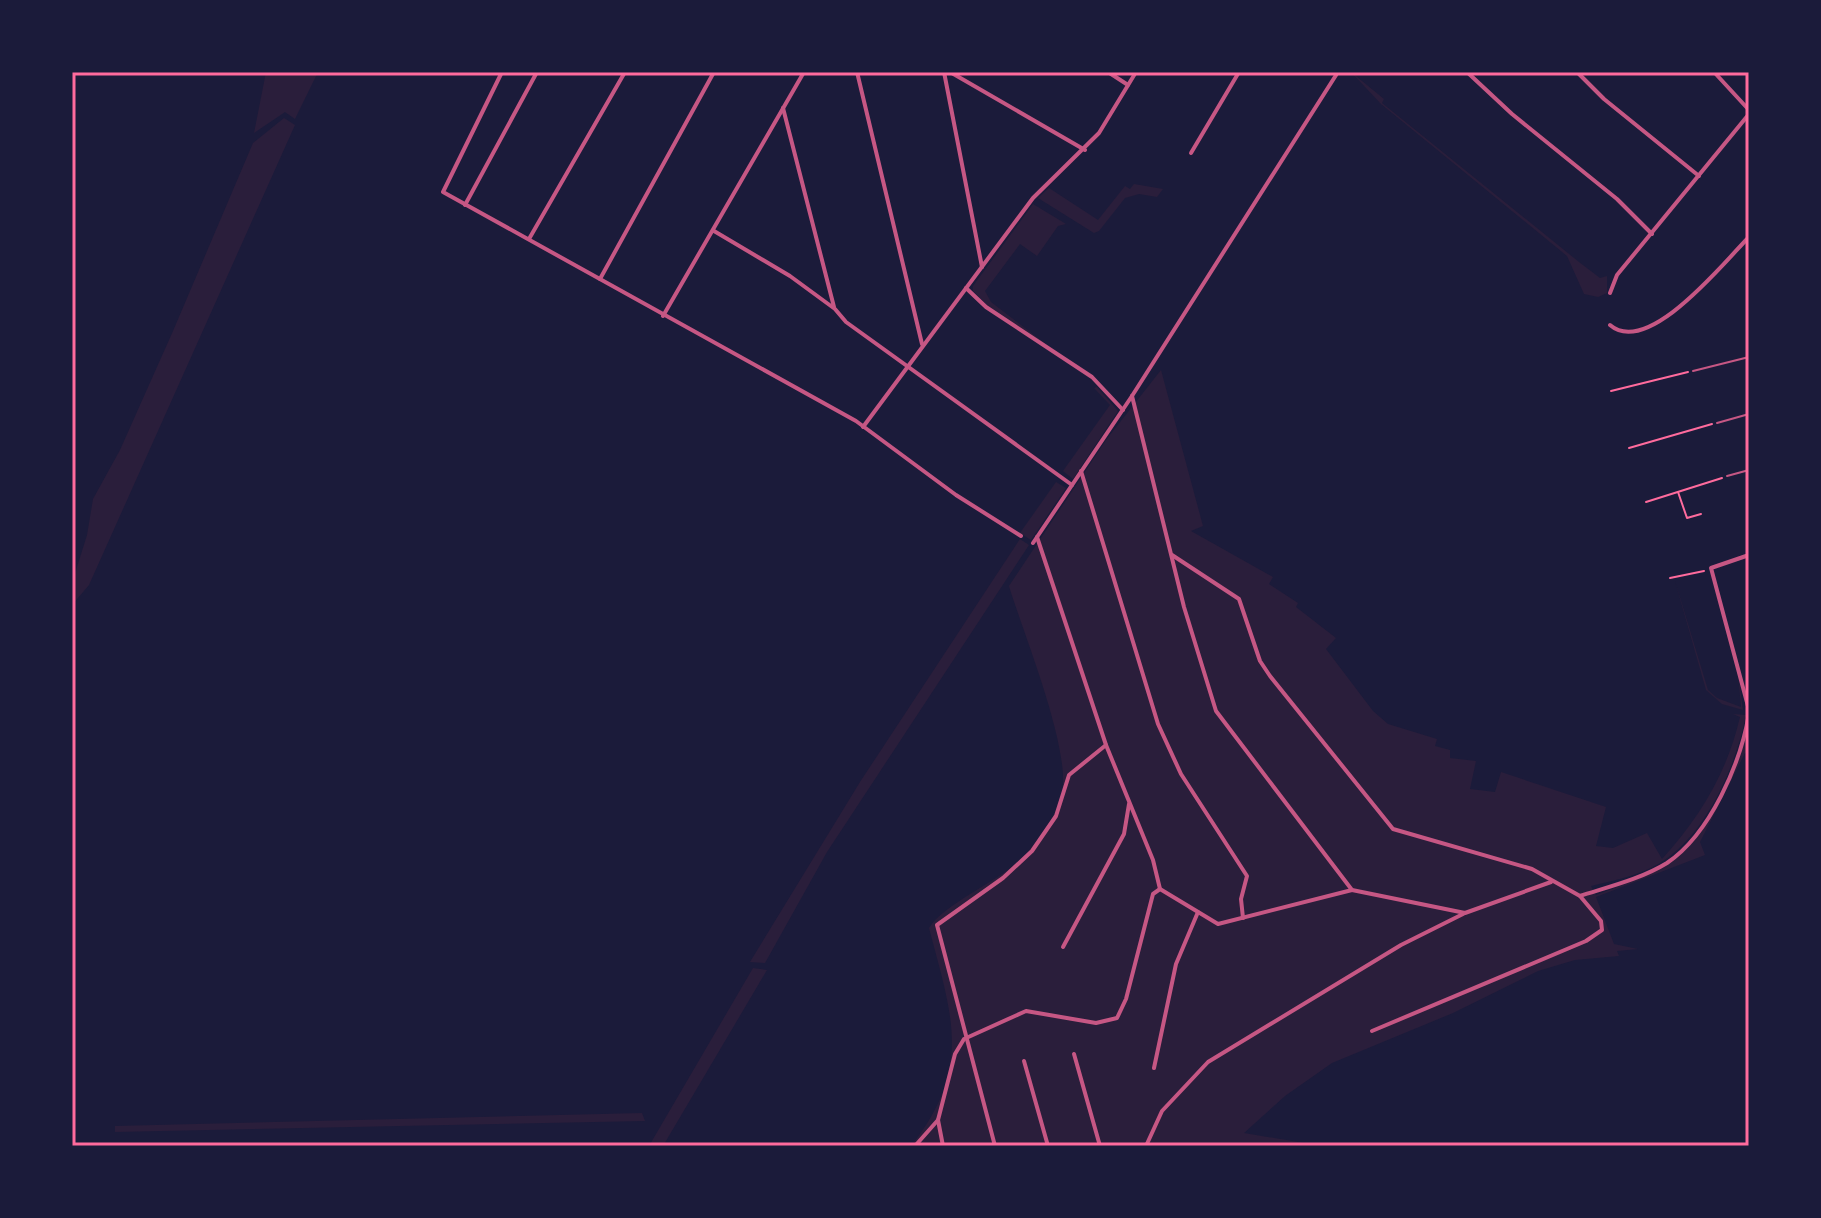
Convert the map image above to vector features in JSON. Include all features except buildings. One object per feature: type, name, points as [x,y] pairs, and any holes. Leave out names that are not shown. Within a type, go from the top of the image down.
[{"type":"street","points":[[502,72],[443,192],[663,316],[785,380],[863,427],[956,495],[1021,536]]},
{"type":"street","points":[[465,205],[537,72]]},
{"type":"street","points":[[529,239],[625,72]]},
{"type":"street","points":[[600,279],[714,72]]},
{"type":"street","points":[[663,316],[804,72]]},
{"type":"street","points":[[857,72],[922,344]]},
{"type":"street","points":[[947,72],[1085,150]]},
{"type":"street","points":[[947,72],[982,267]]},
{"type":"street","points":[[1108,72],[1128,85]]},
{"type":"street","points":[[863,427],[1033,198],[1085,150],[1136,72]]},
{"type":"street","points":[[1191,153],[1239,72]]},
{"type":"street","points":[[1033,543],[1123,410],[1338,72]]},
{"type":"street","points":[[1467,72],[1512,114],[1617,199],[1652,234]]},
{"type":"street","points":[[1577,72],[1604,99],[1699,176]]},
{"type":"street","points":[[1610,293],[1617,275],[1749,112],[1714,72]]},
{"type":"street","points":[[783,108],[835,309]]},
{"type":"street","points":[[714,231],[790,276],[835,309],[846,322],[1072,485]]},
{"type":"street","points":[[1610,325],[1627,331],[1667,318],[1749,237]]},
{"type":"street","points":[[966,288],[986,307],[1092,377],[1123,410]]},
{"type":"street","points":[[1132,396],[1190,628],[1220,718],[1352,890]]},
{"type":"street","points":[[1081,471],[1158,724],[1181,774],[1247,876],[1241,899],[1243,918]]},
{"type":"street","points":[[1037,537],[1106,745],[1139,824],[1160,889],[1218,924],[1352,890],[1465,913]]},
{"type":"street","points":[[1172,555],[1239,599],[1260,661],[1270,676],[1393,829],[1532,869],[1580,896],[1601,921],[1602,930],[1596,936],[1372,1031]]},
{"type":"street","points":[[1580,896],[1665,864],[1692,839],[1726,779],[1749,712],[1711,568],[1749,555]]},
{"type":"street","points":[[995,1146],[964,1039],[937,925],[1026,857],[1056,816],[1073,770],[1106,745]]},
{"type":"street","points":[[1063,947],[1127,825],[1129,802]]},
{"type":"street","points":[[1127,825],[1139,824]]},
{"type":"street","points":[[1146,1146],[1162,1111],[1208,1062],[1401,945],[1465,913],[1551,882]]},
{"type":"street","points":[[943,1146],[938,1120],[955,1054],[964,1039],[1026,1011],[1096,1023],[1117,1018],[1126,999],[1153,894],[1160,889]]},
{"type":"street","points":[[1154,1068],[1176,964],[1198,912]]},
{"type":"street","points":[[1074,1054],[1100,1146]]},
{"type":"street","points":[[1024,1061],[1048,1146]]},
{"type":"street","points":[[915,1146],[938,1120]]},
{"type":"lane","points":[[1693,371],[1749,357]]},
{"type":"lane","points":[[1717,423],[1749,414]]},
{"type":"lane","points":[[1727,476],[1749,470]]},
{"type":"path","points":[[1611,391],[1693,371]]},
{"type":"path","points":[[1629,448],[1717,423]]},
{"type":"path","points":[[1646,502],[1727,476]]},
{"type":"path","points":[[1677,491],[1687,518],[1701,514]]},
{"type":"path","points":[[1670,578],[1711,568]]},
{"type":"shaded area","points":[[266,72],[318,72],[295,119],[285,112],[254,133]]},
{"type":"shaded area","points":[[1351,72],[1384,99],[1382,103],[1579,262],[1600,278],[1607,276],[1607,293],[1598,297],[1584,294],[1567,256],[1381,104]]},
{"type":"shaded area","points":[[284,118],[295,125],[89,585],[72,605],[72,583],[87,535],[93,499],[120,450],[253,143]]},
{"type":"shaded area","points":[[1134,184],[1163,189],[1157,197],[1139,194],[1125,198],[1099,231],[1094,233],[1038,198],[1049,188],[1098,220],[1125,186],[1130,189]]},
{"type":"shaded area","points":[[1033,204],[1066,224],[1058,226],[1037,256],[1020,244],[985,291],[991,302],[1051,348],[987,305],[973,291],[973,286]]},
{"type":"shaded area","points":[[1161,370],[1203,526],[1191,531],[1273,577],[1269,584],[1298,603],[1296,607],[1336,638],[1326,649],[1373,711],[1388,724],[1437,739],[1435,746],[1450,750],[1450,758],[1476,761],[1470,789],[1495,792],[1501,772],[1606,807],[1596,846],[1613,848],[1647,833],[1662,859],[1700,810],[1720,775],[1740,717],[1733,714],[1746,715],[1727,777],[1705,817],[1691,835],[1660,863],[1626,877],[1591,886],[1596,895],[1648,875],[1680,854],[1694,840],[1718,805],[1737,765],[1749,726],[1749,753],[1745,753],[1700,842],[1705,855],[1596,897],[1614,944],[1638,949],[1617,951],[1619,956],[1575,960],[1538,971],[1453,1013],[1332,1063],[1285,1096],[1244,1133],[1322,1146],[911,1146],[931,1118],[950,1066],[950,1015],[929,928],[947,910],[1021,859],[1045,830],[1061,797],[1063,778],[1054,724],[1009,586],[1106,440]]},
{"type":"shaded area","points":[[1097,387],[1118,411],[1073,479],[1063,471],[1110,405],[1094,388]]},
{"type":"shaded area","points":[[1056,482],[1066,488],[1031,540],[1020,533]]},
{"type":"shaded area","points":[[1020,539],[1029,545],[827,852],[765,963],[750,962],[860,782]]},
{"type":"shaded area","points":[[1675,581],[1708,690],[1717,698],[1741,707],[1738,673],[1743,710],[1722,704],[1706,690]]},
{"type":"shaded area","points":[[753,968],[767,970],[663,1146],[649,1146]]},
{"type":"shaded area","points":[[642,1113],[645,1121],[115,1132],[115,1126]]}]
